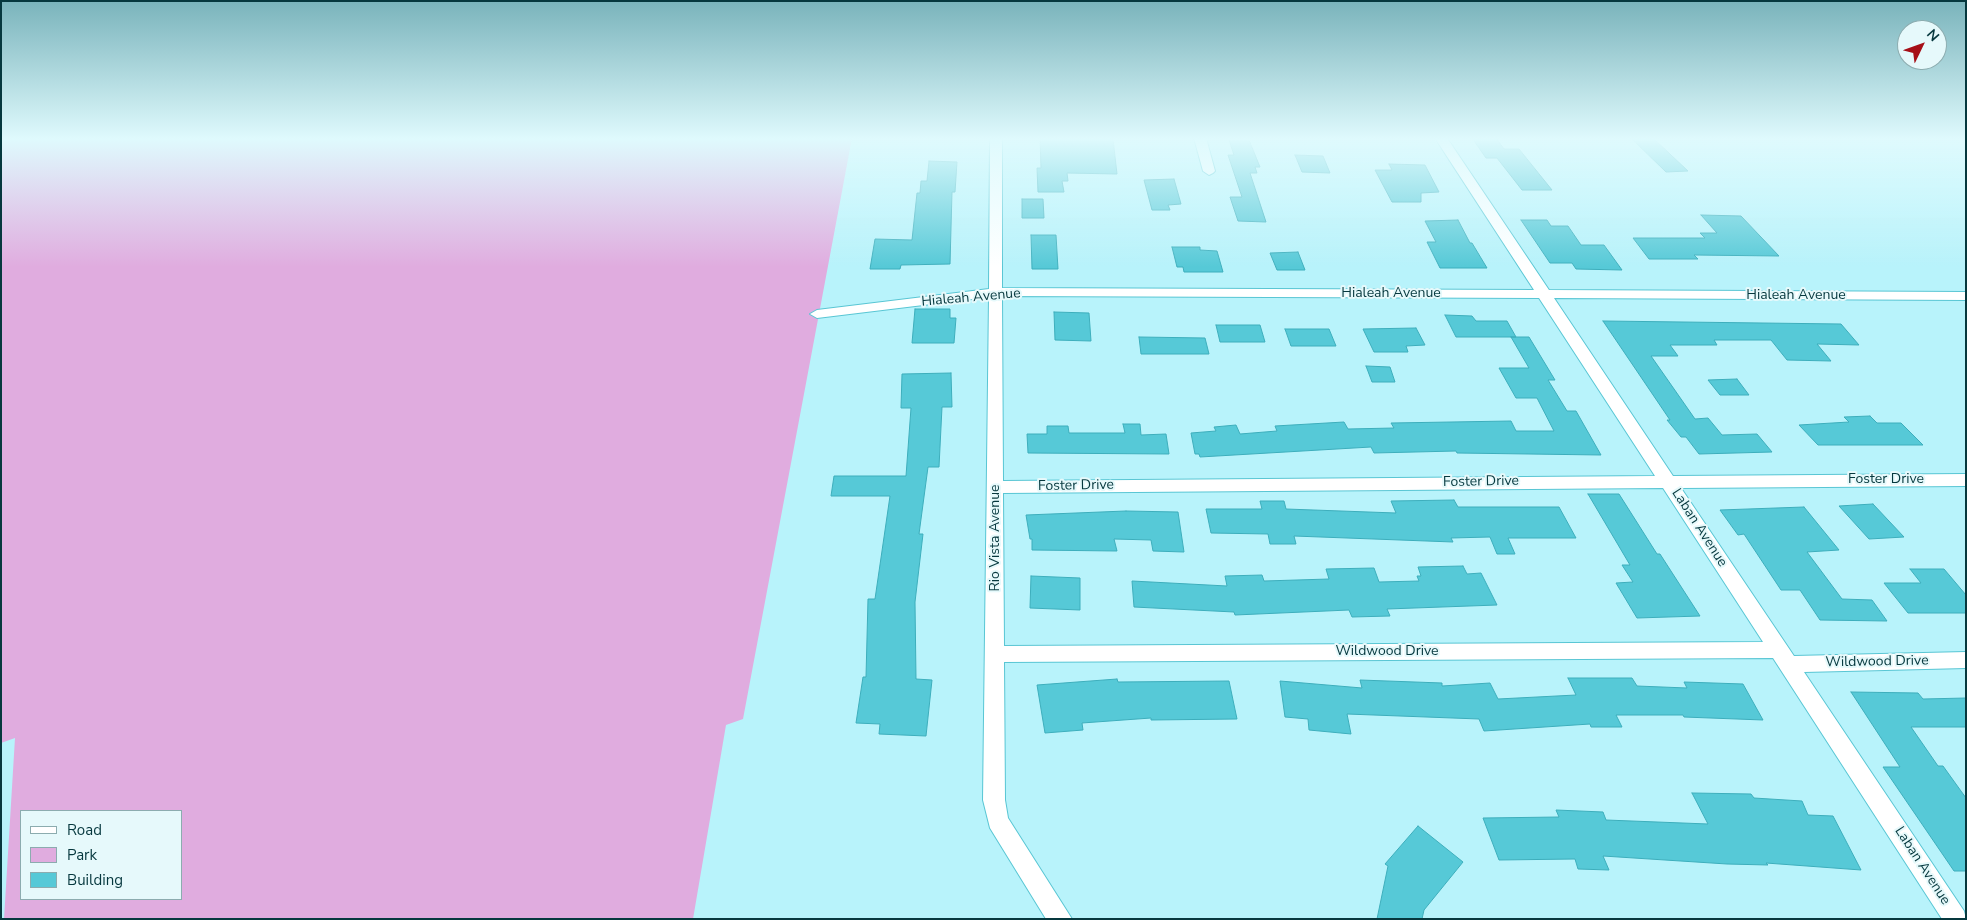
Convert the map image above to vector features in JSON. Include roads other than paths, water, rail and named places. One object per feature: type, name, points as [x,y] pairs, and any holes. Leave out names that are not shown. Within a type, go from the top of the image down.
[{"type":"street","name":"Rio Vista Avenue","points":[[996,181],[994,800],[998,821],[1060,919]]},
{"type":"street","name":"Laban Avenue","points":[[1469,181],[1956,919]]},
{"type":"street","name":"Hialeah Avenue","points":[[817,314],[996,292],[1966,296]]},
{"type":"street","name":"Foster Drive","points":[[996,487],[1966,480]]},
{"type":"street","name":"Wildwood Drive","points":[[995,654],[1783,657],[1966,660]]}]
